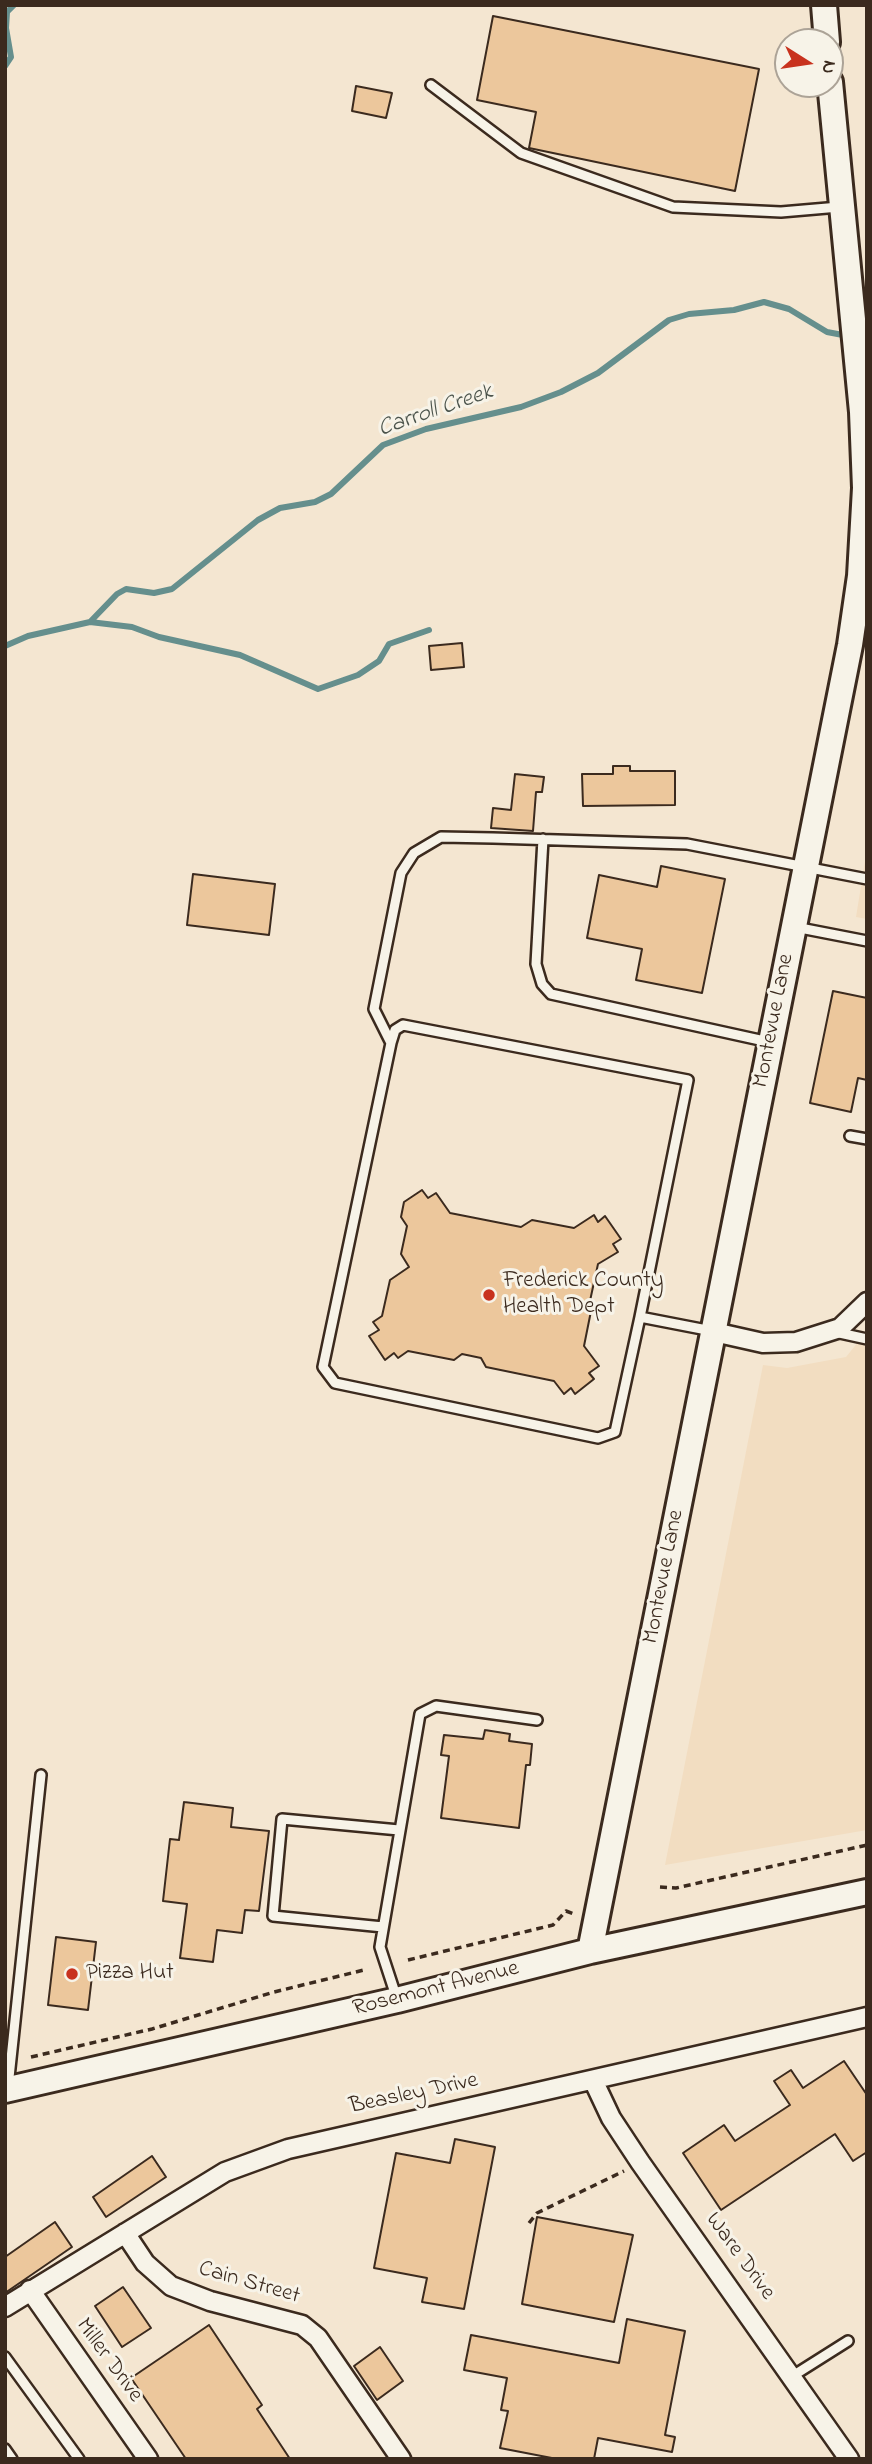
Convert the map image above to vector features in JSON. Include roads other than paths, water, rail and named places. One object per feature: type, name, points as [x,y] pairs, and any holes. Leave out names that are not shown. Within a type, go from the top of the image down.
[{"type":"street","points":[[824,5],[826,28]]},
{"type":"street","name":"Montevue Lane","points":[[590,1951],[850,645],[864,533],[865,488],[851,294],[831,98]]},
{"type":"street","points":[[714,1332],[763,1343],[796,1342],[840,1328],[867,1302]]},
{"type":"street","name":"Rosemont Avenue","points":[[6,2090],[397,2000],[590,1951],[867,1892]]},
{"type":"street","name":"Beasley Drive","points":[[5,2307],[225,2172],[288,2150],[594,2082],[867,2017]]},
{"type":"street","name":"Ware Drive","points":[[594,2082],[611,2118],[632,2151],[849,2459]]},
{"type":"street","name":"Cain Street","points":[[125,2233],[145,2263],[171,2286],[210,2301],[302,2325],[318,2339],[401,2459]]},
{"type":"street","name":"Miller Drive","points":[[30,2290],[147,2458]]},
{"type":"lane","points":[[431,85],[521,153],[673,207],[781,212],[841,207]]},
{"type":"lane","points":[[391,1043],[374,1009],[401,873],[414,853],[441,837],[687,844],[867,879]]},
{"type":"lane","points":[[543,839],[536,964],[542,984],[551,995],[771,1042]]},
{"type":"lane","points":[[793,926],[867,941]]},
{"type":"lane","points":[[403,1025],[688,1080],[615,1432],[598,1438],[335,1384],[323,1367],[391,1043],[395,1030],[403,1025]]},
{"type":"lane","points":[[849,1136],[867,1139]]},
{"type":"lane","points":[[640,1317],[714,1332]]},
{"type":"lane","points":[[830,1331],[867,1339]]},
{"type":"lane","points":[[397,2000],[382,1957],[383,1927],[419,1714],[436,1706],[537,1720]]},
{"type":"lane","points":[[6,2090],[41,1775]]},
{"type":"lane","points":[[383,1927],[273,1916],[282,1819],[399,1830]]},
{"type":"lane","points":[[792,2377],[848,2341]]},
{"type":"lane","points":[[5,2357],[79,2459]]},
{"type":"lane","points":[[5,2449],[12,2459]]},
{"type":"waterway","points":[[5,66],[11,57],[6,28],[7,12],[14,5]]},
{"type":"waterway","name":"Carroll Creek","points":[[5,646],[28,636],[90,622],[117,594],[126,589],[154,593],[172,589],[258,520],[280,508],[315,502],[331,494],[383,445],[426,429],[521,407],[561,392],[598,373],[669,320],[689,314],[734,310],[764,302],[789,309],[827,332],[848,336]]},
{"type":"waterway","points":[[90,622],[132,627],[159,637],[240,655],[318,689],[358,675],[379,661],[389,644],[429,630]]},
{"type":"place","name":"Frederick County Health Dept","points":[[489,1295]]},
{"type":"place","name":"Pizza Hut","points":[[72,1974]]}]
